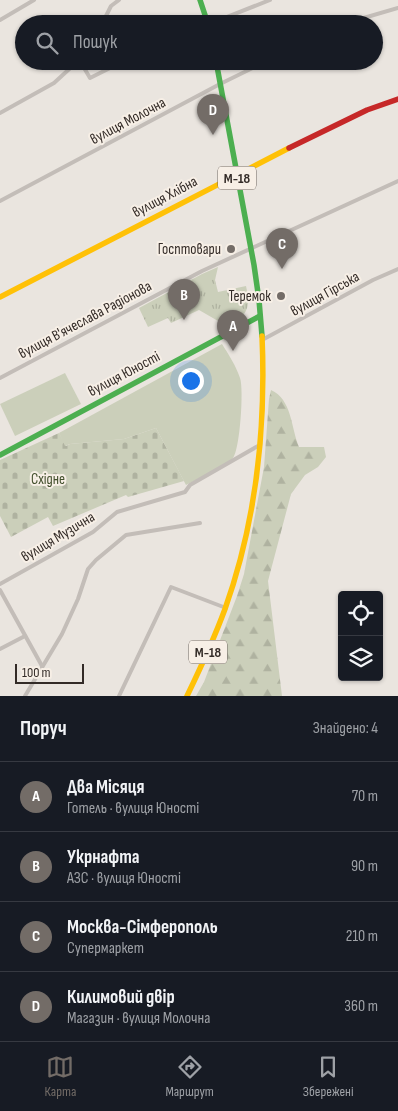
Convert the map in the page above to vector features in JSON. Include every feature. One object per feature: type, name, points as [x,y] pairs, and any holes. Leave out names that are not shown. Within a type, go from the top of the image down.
[{"type":"main road","points":[[200,0],[205,15]]},
{"type":"main road","name":"М-18","points":[[187,696],[226,608],[253,499],[260,445],[262,340],[260,316],[251,249],[218,70]]},
{"type":"main road","name":"вулиця Хлібна","points":[[0,297],[236,174],[367,110],[398,99]]},
{"type":"main road","name":"вулиця Юності","points":[[0,455],[260,316]]},
{"type":"street","points":[[0,20],[34,0]]},
{"type":"street","points":[[106,15],[111,6],[118,0]]},
{"type":"street","points":[[228,15],[270,0]]},
{"type":"street","points":[[374,15],[398,8]]},
{"type":"street","points":[[0,113],[54,83],[69,70]]},
{"type":"street","points":[[85,70],[90,78],[106,70]]},
{"type":"street","name":"вулиця Молочна","points":[[0,201],[249,70]]},
{"type":"street","name":"вулиця В'ячеслава Радіонова","points":[[0,378],[202,271],[398,181]]},
{"type":"street","name":"вулиця Гірська","points":[[262,340],[373,280],[398,269]]},
{"type":"street","name":"вулиця Музична","points":[[0,584],[93,532],[117,512],[185,492],[190,485],[260,445]]},
{"type":"street","points":[[24,696],[62,634],[78,600],[88,569],[96,560],[126,535],[200,523]]},
{"type":"street","points":[[119,696],[171,586],[226,608]]},
{"type":"street","points":[[0,590],[42,666]]},
{"type":"street","points":[[0,649],[25,636]]},
{"type":"green space","points":[[218,267],[215,280],[218,292],[246,286],[248,306],[239,319],[225,325],[199,310],[171,323],[168,318],[148,327],[139,308]]},
{"type":"green space","points":[[222,344],[240,378],[242,394],[238,443],[233,458],[224,465],[186,485],[156,428],[124,439],[65,446],[59,433]]},
{"type":"green space","points":[[65,373],[81,404],[15,436],[0,404]]},
{"type":"green space","points":[[271,390],[278,394],[287,407],[299,447],[324,447],[326,457],[318,467],[305,475],[291,494],[268,581],[282,696],[196,696],[204,682],[244,574],[264,467]]},
{"type":"green space","name":"Східне","points":[[156,428],[184,481],[128,497],[126,495],[53,526],[48,517],[11,537],[0,516],[0,460],[59,433],[66,446],[70,444],[124,439]]},
{"type":"traffic: fast","points":[[200,0],[205,15]]},
{"type":"traffic: fast","points":[[218,70],[254,265],[262,336]]},
{"type":"traffic: fast","points":[[0,455],[260,316]]},
{"type":"traffic: slow","points":[[0,297],[289,148]]},
{"type":"traffic: slow","points":[[187,696],[225,609],[236,576],[244,542],[257,474],[262,405],[262,336]]},
{"type":"traffic: jam","points":[[289,148],[367,110],[398,99]]},
{"type":"place","name":"Килимовий двір","points":[[213,135]]},
{"type":"place","name":"Госптовари","points":[[231,249]]},
{"type":"place","name":"Москва-Сімферополь","points":[[282,269]]},
{"type":"place","name":"Теремок","points":[[281,296]]},
{"type":"place","name":"Укрнафта","points":[[184,320]]},
{"type":"place","name":"Два Місяця","points":[[233,351]]}]
